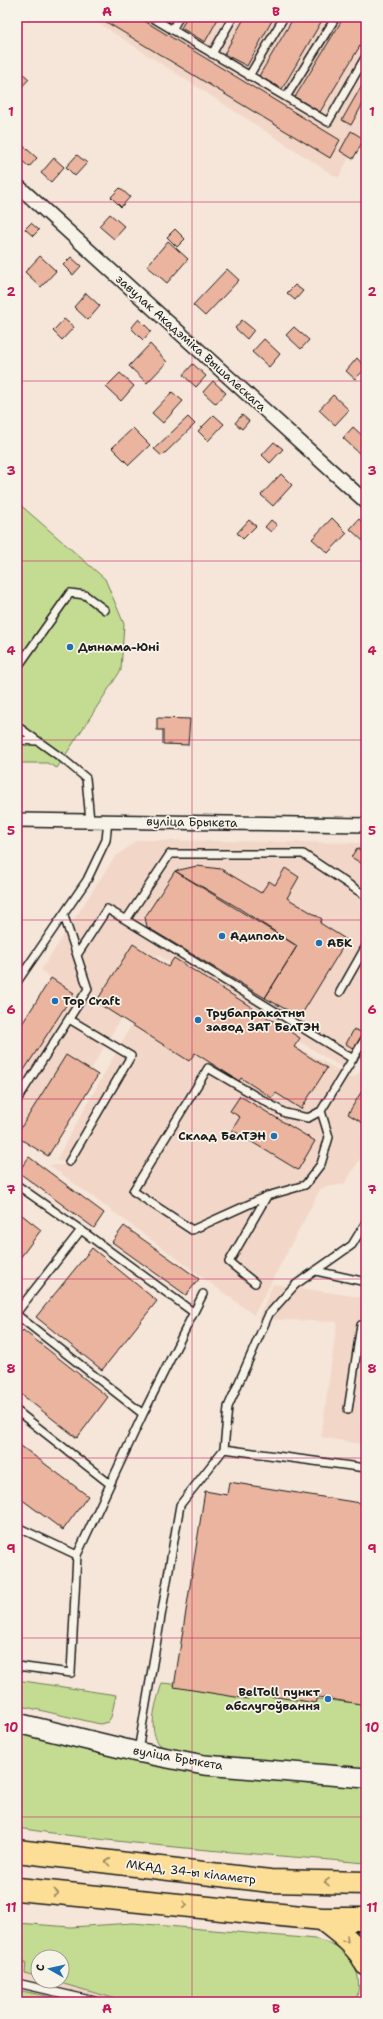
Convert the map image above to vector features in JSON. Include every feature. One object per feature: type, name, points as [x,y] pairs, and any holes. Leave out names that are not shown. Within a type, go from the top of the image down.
[{"type":"highway","name":"МКАД, 34-ы кіламетр","points":[[17,1851],[270,1881],[366,1883]]},
{"type":"highway","points":[[17,1889],[322,1919],[366,1919]]},
{"type":"highway","points":[[322,1919],[349,1942],[363,1957],[366,1964]]},
{"type":"street","name":"завулак Акадэміка Вышалескага","points":[[17,185],[366,502]]},
{"type":"street","name":"вуліца Брыкета","points":[[17,820],[366,825]]},
{"type":"street","name":"вуліца Брыкета","points":[[17,1723],[137,1752],[204,1765],[366,1778]]},
{"type":"lane","points":[[151,17],[328,122],[366,56]]},
{"type":"lane","points":[[172,30],[179,17]]},
{"type":"lane","points":[[212,54],[233,17]]},
{"type":"lane","points":[[250,76],[284,17]]},
{"type":"lane","points":[[286,97],[336,17]]},
{"type":"lane","points":[[17,668],[70,593],[85,595],[106,610]]},
{"type":"lane","points":[[17,726],[63,759],[86,778],[90,821]]},
{"type":"lane","points":[[17,740],[38,741]]},
{"type":"lane","points":[[17,982],[64,916],[86,880],[106,840],[108,821]]},
{"type":"lane","points":[[126,920],[170,854],[303,854],[366,896]]},
{"type":"lane","points":[[77,955],[108,909],[353,1059]]},
{"type":"lane","points":[[17,1100],[88,989],[64,916]]},
{"type":"lane","points":[[340,992],[366,946]]},
{"type":"lane","points":[[69,1019],[131,1056],[69,1162]]},
{"type":"lane","points":[[321,1111],[329,1137],[321,1164],[305,1185],[267,1196],[192,1230],[134,1192],[208,1068],[285,1113],[308,1118],[321,1111],[366,1037]]},
{"type":"lane","points":[[17,1186],[193,1312]]},
{"type":"lane","points":[[255,1283],[229,1262],[267,1196]]},
{"type":"lane","points":[[137,1752],[180,1506],[224,1449],[228,1407],[270,1314],[295,1286],[352,1245],[366,1222]]},
{"type":"lane","points":[[17,1312],[80,1230]]},
{"type":"lane","points":[[316,1271],[366,1282]]},
{"type":"lane","points":[[17,1666],[71,1673],[77,1555],[143,1414],[203,1294]]},
{"type":"lane","points":[[17,1315],[143,1414]]},
{"type":"lane","points":[[348,1410],[361,1325],[366,1326]]},
{"type":"lane","points":[[17,1411],[110,1484]]},
{"type":"lane","points":[[224,1449],[366,1468]]},
{"type":"lane","points":[[17,1527],[77,1555]]},
{"type":"lane","points":[[17,1983],[99,2002]]},
{"type":"shaded area","points":[[89,17],[366,17],[366,127],[338,178]]},
{"type":"shaded area","points":[[137,840],[366,843],[366,1014],[360,1025],[366,1030],[366,1037],[346,1070],[158,955],[42,1153],[17,1136],[17,1032],[51,978],[41,970],[114,858]]},
{"type":"shaded area","points":[[162,970],[352,1078],[366,1068],[366,1150],[344,1184],[321,1188],[254,1315],[49,1165],[73,1165],[56,1160]]},
{"type":"shaded area","points":[[273,1284],[366,1298],[366,1445],[321,1437],[337,1322],[258,1319]]},
{"type":"shaded area","points":[[17,1960],[26,1962],[25,1973],[30,1975],[30,1989],[70,1989],[70,1986],[127,2002],[17,2002]]},
{"type":"green space","name":"Дынама-Юні","points":[[17,502],[105,579],[124,624],[121,670],[57,768],[47,763],[17,763]]},
{"type":"green space","points":[[17,1680],[116,1695],[111,1717],[108,1722],[100,1724],[17,1705]]},
{"type":"green space","points":[[162,1683],[366,1704],[366,1772],[174,1754],[160,1745],[154,1731],[154,1714]]},
{"type":"green space","points":[[17,1731],[199,1772],[366,1788],[366,1863],[104,1840],[17,1828]]},
{"type":"green space","points":[[17,1923],[71,1927],[133,1923],[315,1939],[336,1946],[349,1956],[354,1963],[358,1978],[358,1994],[356,2002],[127,2002],[70,1986],[70,1949],[30,1949],[30,1975],[25,1973],[26,1962],[17,1960]]},
{"type":"green space","points":[[17,1990],[75,2002],[17,2002]]},
{"type":"building","points":[[98,17],[138,17],[340,140],[330,158]]},
{"type":"building","points":[[160,17],[172,17],[169,22]]},
{"type":"building","points":[[187,17],[219,17],[205,42],[181,28]]},
{"type":"building","points":[[245,17],[274,17],[247,66],[224,54]]},
{"type":"building","points":[[294,17],[324,17],[282,89],[259,76]]},
{"type":"building","points":[[344,17],[366,17],[366,36],[320,112],[295,97]]},
{"type":"building","points":[[21,72],[29,79],[18,91],[17,76]]},
{"type":"building","points":[[366,78],[366,98],[351,125],[342,120]]},
{"type":"building","points":[[351,131],[364,139],[353,159],[340,151]]},
{"type":"building","points":[[20,143],[37,158],[29,167],[17,156],[17,146]]},
{"type":"building","points":[[77,155],[87,163],[75,176],[66,167]]},
{"type":"building","points":[[54,158],[64,167],[51,182],[41,173]]},
{"type":"building","points":[[120,188],[130,197],[121,207],[111,197]]},
{"type":"building","points":[[110,214],[125,227],[114,239],[99,226]]},
{"type":"building","points":[[31,223],[39,230],[33,236],[25,229]]},
{"type":"building","points":[[175,229],[185,239],[177,247],[167,237]]},
{"type":"building","points":[[168,241],[188,259],[167,283],[147,266]]},
{"type":"building","points":[[40,256],[56,271],[41,287],[25,272]]},
{"type":"building","points":[[71,257],[81,266],[73,275],[63,265]]},
{"type":"building","points":[[227,269],[239,280],[205,316],[193,305]]},
{"type":"building","points":[[17,273],[21,278],[17,283]]},
{"type":"building","points":[[295,285],[303,291],[295,300],[287,293]]},
{"type":"building","points":[[86,293],[100,306],[88,320],[74,307]]},
{"type":"building","points":[[64,319],[74,327],[62,340],[53,331]]},
{"type":"building","points":[[139,319],[151,331],[143,340],[131,328]]},
{"type":"building","points":[[242,320],[254,330],[247,339],[235,328]]},
{"type":"building","points":[[294,327],[309,340],[301,349],[286,335]]},
{"type":"building","points":[[264,339],[280,354],[269,367],[252,352]]},
{"type":"building","points":[[150,344],[167,362],[147,383],[129,366]]},
{"type":"building","points":[[357,358],[366,368],[355,379],[346,371]]},
{"type":"building","points":[[193,364],[206,376],[196,387],[183,375]]},
{"type":"building","points":[[120,373],[134,386],[121,401],[106,387]]},
{"type":"building","points":[[213,381],[226,393],[216,404],[203,392]]},
{"type":"building","points":[[172,392],[183,401],[163,423],[152,413]]},
{"type":"building","points":[[333,395],[349,410],[335,425],[319,410]]},
{"type":"building","points":[[214,415],[224,424],[208,441],[198,431]]},
{"type":"building","points":[[242,415],[249,421],[242,429],[235,423]]},
{"type":"building","points":[[188,417],[195,424],[162,456],[154,449]]},
{"type":"building","points":[[353,427],[366,439],[366,454],[363,457],[343,438]]},
{"type":"building","points":[[133,428],[150,445],[129,465],[112,448]]},
{"type":"building","points":[[274,442],[283,449],[270,463],[262,455]]},
{"type":"building","points":[[281,474],[292,485],[273,506],[261,495]]},
{"type":"building","points":[[332,518],[347,533],[328,553],[312,539]]},
{"type":"building","points":[[359,519],[366,526],[366,537],[363,541],[350,529]]},
{"type":"building","points":[[249,520],[256,526],[243,539],[237,533]]},
{"type":"building","points":[[271,520],[277,525],[271,532],[265,527]]},
{"type":"building","points":[[157,718],[190,719],[188,745],[163,744],[163,730],[157,730]]},
{"type":"building","points":[[357,848],[366,853],[366,866],[351,857]]},
{"type":"building","name":"АБК","points":[[197,866],[221,869],[261,893],[269,881],[275,885],[285,868],[299,877],[287,898],[322,919],[320,923],[347,940],[300,1017],[265,998],[297,946],[237,907],[175,871]]},
{"type":"building","name":"Адиполь","points":[[175,871],[297,946],[265,998],[147,927],[145,917]]},
{"type":"building","name":"Трубапракатны завод ЗАТ БелТЭН","points":[[133,944],[168,967],[174,958],[300,1038],[294,1047],[327,1068],[301,1109],[276,1093],[272,1098],[241,1078],[239,1081],[195,1053],[189,1061],[96,1002]]},
{"type":"building","points":[[51,978],[74,993],[17,1081],[17,1032]]},
{"type":"building","points":[[354,1029],[363,1033],[354,1049],[346,1044]]},
{"type":"building","points":[[66,1055],[98,1075],[48,1156],[17,1137],[17,1134]]},
{"type":"building","points":[[366,1084],[366,1125],[348,1114]]},
{"type":"building","name":"Склад БелТЭН","points":[[240,1096],[315,1141],[298,1170],[232,1130],[240,1117],[230,1111]]},
{"type":"building","points":[[29,1157],[104,1213],[94,1228],[18,1172]]},
{"type":"building","points":[[17,1211],[41,1230],[17,1262]]},
{"type":"building","points":[[124,1226],[199,1279],[186,1295],[112,1242]]},
{"type":"building","points":[[92,1248],[157,1301],[102,1370],[36,1317]]},
{"type":"building","points":[[23,1330],[108,1397],[77,1438],[17,1391],[17,1338]]},
{"type":"building","points":[[366,1428],[366,1449],[363,1448]]},
{"type":"building","points":[[17,1443],[88,1496],[63,1530],[17,1496]]},
{"type":"building","points":[[229,1482],[366,1504],[366,1705],[318,1697],[316,1703],[250,1693],[248,1699],[174,1687],[205,1491],[227,1495]]},
{"type":"place","name":"Дынама-Юні","points":[[70,647]]},
{"type":"place","name":"Адиполь","points":[[222,936]]},
{"type":"place","name":"АБК","points":[[319,943]]},
{"type":"place","name":"Top Craft","points":[[55,1001]]},
{"type":"place","name":"Трубапракатны завод ЗАТ БелТЭН","points":[[198,1020]]},
{"type":"place","name":"Склад БелТЭН","points":[[274,1136]]},
{"type":"place","name":"BelToll пункт абслугоўвання","points":[[328,1699]]}]
